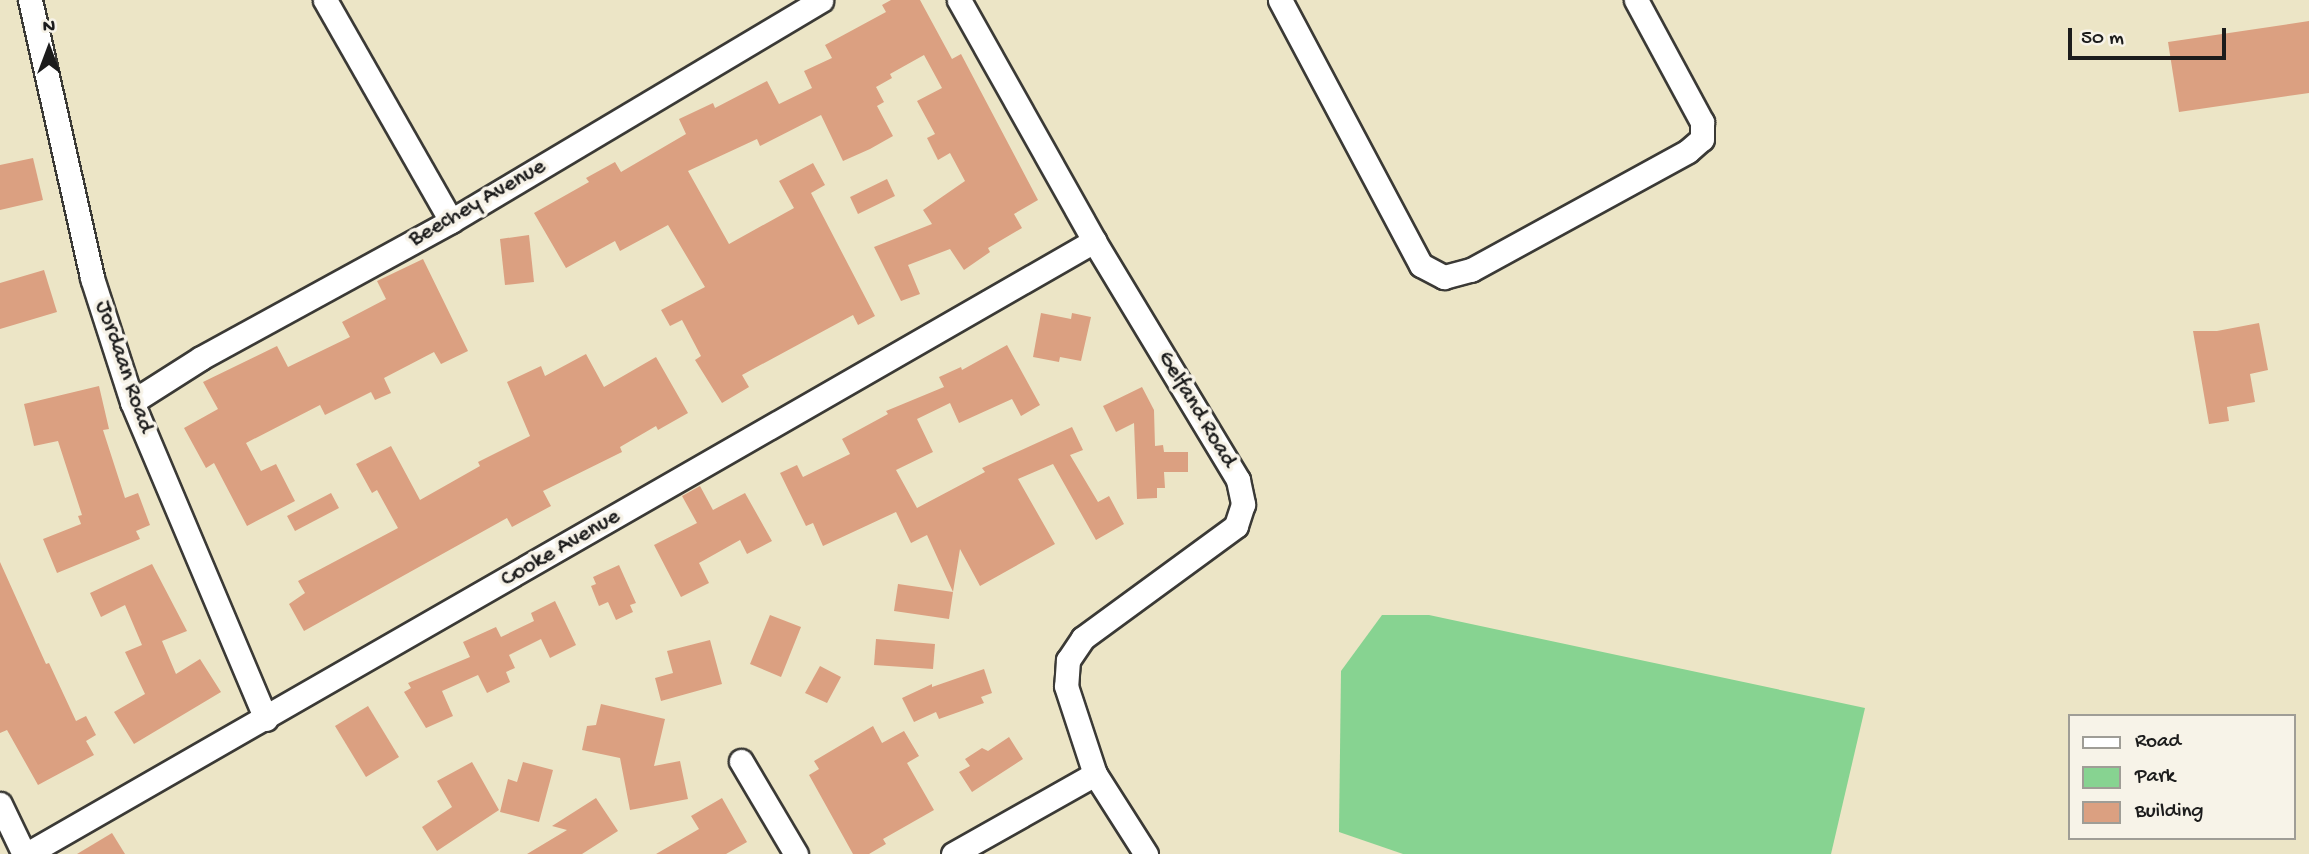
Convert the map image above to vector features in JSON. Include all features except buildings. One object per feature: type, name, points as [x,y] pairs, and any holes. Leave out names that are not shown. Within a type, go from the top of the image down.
[{"type":"street","name":"Jordaan Road","points":[[30,0],[92,278],[132,402],[266,719]]},
{"type":"street","points":[[325,0],[450,221]]},
{"type":"street","name":"Beechey Avenue","points":[[132,402],[201,358],[450,221],[821,0]]},
{"type":"street","name":"Gelfand Road","points":[[959,0],[1094,241],[1238,480],[1243,504],[1236,526],[1083,638],[1068,660],[1066,686],[1095,774],[1146,854]]},
{"type":"street","points":[[1280,0],[1421,265],[1444,277],[1471,270],[1688,151],[1702,139],[1702,122],[1636,0]]},
{"type":"street","name":"Cooke Avenue","points":[[25,854],[266,719],[1094,241]]},
{"type":"street","points":[[741,761],[796,854]]},
{"type":"street","points":[[953,854],[1095,774]]},
{"type":"street","points":[[0,804],[25,854]]},
{"type":"green space","points":[[1382,615],[1429,615],[1865,708],[1831,854],[1403,854],[1339,832],[1341,671]]}]
